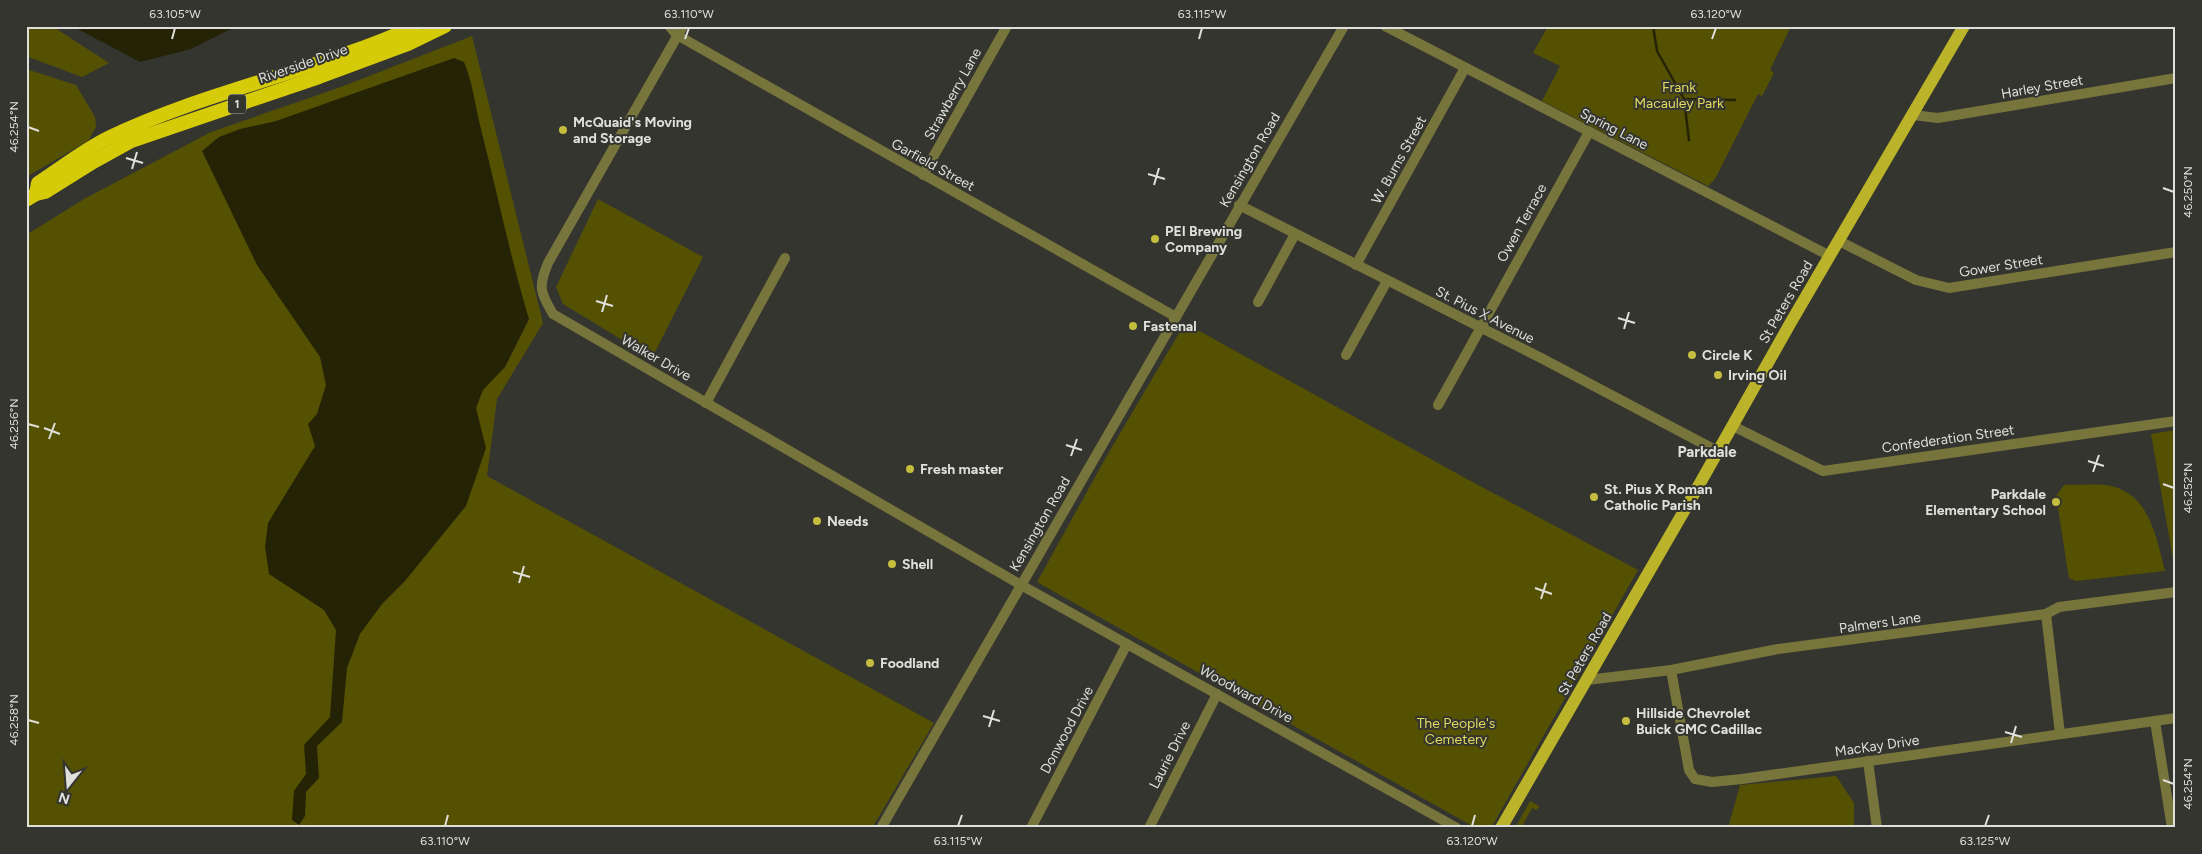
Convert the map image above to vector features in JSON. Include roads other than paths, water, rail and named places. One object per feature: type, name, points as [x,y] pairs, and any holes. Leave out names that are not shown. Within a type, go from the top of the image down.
[{"type":"highway","name":"Riverside Drive","points":[[31,197],[38,183],[89,149],[121,132],[151,119],[357,49],[416,26]]},
{"type":"highway","name":"Riverside Drive","points":[[31,197],[45,192],[131,141],[328,74],[408,44],[445,26]]},
{"type":"main road","name":"St Peters Road","points":[[1501,828],[1964,26]]},
{"type":"street","name":"Garfield Street","points":[[669,26],[923,175],[1176,317]]},
{"type":"street","name":"Strawberry Lane","points":[[923,175],[1007,26]]},
{"type":"street","name":"Kensington Road","points":[[881,828],[1344,26]]},
{"type":"street","name":"Spring Lane","points":[[1385,26],[1830,256]]},
{"type":"street","name":"Walker Drive","points":[[680,31],[548,263],[541,281],[543,298],[553,314],[1021,585]]},
{"type":"street","name":"W. Burns Street","points":[[1356,265],[1465,68]]},
{"type":"street","name":"Harley Street","points":[[1913,115],[1938,118],[2176,78]]},
{"type":"street","name":"Owen Terrace","points":[[1438,405],[1589,132]]},
{"type":"street","name":"St. Pius X Avenue","points":[[1239,205],[1542,359],[1719,452]]},
{"type":"street","points":[[1258,302],[1295,234]]},
{"type":"street","name":"Gower Street","points":[[1839,241],[1916,280],[1949,288],[2176,252]]},
{"type":"street","points":[[706,403],[784,258]]},
{"type":"street","points":[[1346,355],[1386,281]]},
{"type":"street","name":"Confederation Street","points":[[1733,426],[1823,471],[2176,421]]},
{"type":"street","name":"Woodward Drive","points":[[1021,585],[1457,828]]},
{"type":"street","name":"Palmers Lane","points":[[1587,680],[1671,670],[1778,649],[1847,642],[2046,614],[2059,607],[2176,592]]},
{"type":"street","points":[[2046,614],[2060,734]]},
{"type":"street","name":"Donwood Drive","points":[[1031,828],[1127,644]]},
{"type":"street","name":"MacKay Drive","points":[[1671,670],[1689,770],[1695,779],[1704,782],[2176,718]]},
{"type":"street","name":"Laurie Drive","points":[[1149,828],[1217,694]]},
{"type":"street","points":[[2155,721],[2172,828]]},
{"type":"street","points":[[1868,761],[1878,828]]},
{"type":"waterway","points":[[1653,26],[1657,51],[1684,99],[1735,100]]},
{"type":"waterway","points":[[1684,99],[1689,140]]},
{"type":"place","name":"McQuaid's Moving and Storage","points":[[563,130]]},
{"type":"place","name":"PEI Brewing Company","points":[[1155,239]]},
{"type":"place","name":"Fastenal","points":[[1133,326]]},
{"type":"place","name":"Circle K","points":[[1692,355]]},
{"type":"place","name":"Irving Oil","points":[[1718,375]]},
{"type":"place","name":"Fresh master","points":[[910,469]]},
{"type":"place","name":"St. Pius X Roman Catholic Parish","points":[[1594,497]]},
{"type":"place","name":"Parkdale Elementary School","points":[[2056,502]]},
{"type":"place","name":"Needs","points":[[817,521]]},
{"type":"place","name":"Shell","points":[[892,564]]},
{"type":"place","name":"Foodland","points":[[870,663]]},
{"type":"place","name":"Hillside Chevrolet Buick GMC Cadillac","points":[[1626,721]]},
{"type":"district","name":"Parkdale","points":[[1707,452]]},
{"type":"park label","name":"Frank Macauley Park","points":[[1679,95]]},
{"type":"park label","name":"The People's Cemetery","points":[[1456,732]]}]
